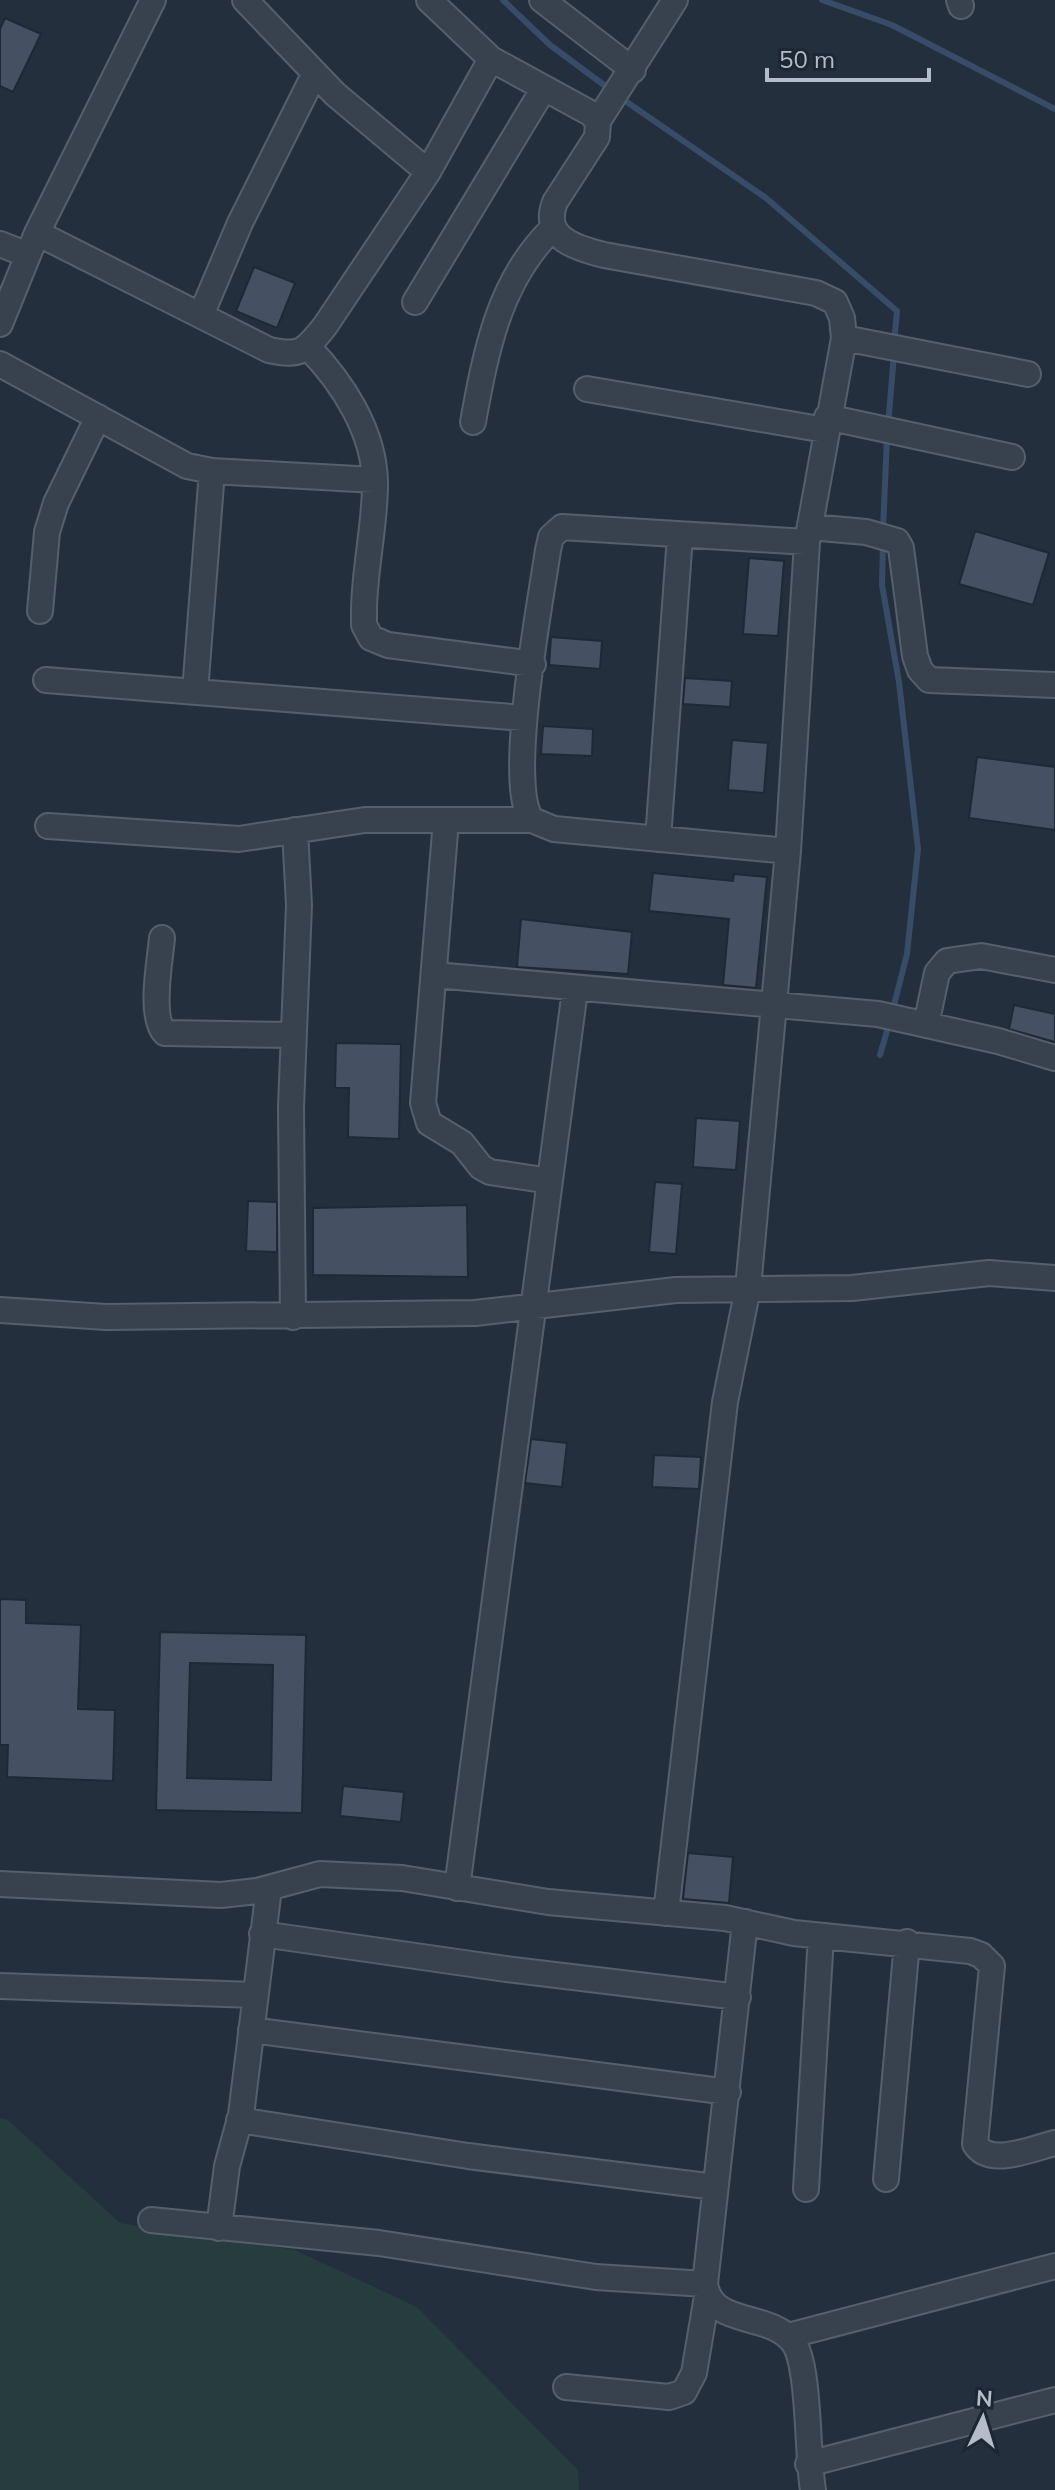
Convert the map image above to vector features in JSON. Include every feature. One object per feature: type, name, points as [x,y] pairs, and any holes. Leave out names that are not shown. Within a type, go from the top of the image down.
[{"type":"street","points":[[0,324],[32,244],[153,0]]},
{"type":"street","points":[[245,0],[315,73],[428,172]]},
{"type":"street","points":[[429,0],[491,59],[544,88],[604,112]]},
{"type":"street","points":[[542,0],[630,74]]},
{"type":"street","points":[[666,1913],[725,1402],[748,1288],[788,851],[809,535],[826,424],[844,338],[842,318],[835,302],[816,293],[574,248],[553,228],[550,214],[555,202],[597,137],[604,112],[675,0]]},
{"type":"street","points":[[0,244],[32,244],[201,315],[269,350],[291,355],[308,347],[428,172],[491,59]]},
{"type":"street","points":[[201,315],[240,223],[315,73]]},
{"type":"street","points":[[415,302],[544,88]]},
{"type":"street","points":[[473,422],[484,359],[505,297],[528,251],[553,228]]},
{"type":"street","points":[[844,338],[1028,374]]},
{"type":"street","points":[[308,347],[336,376],[369,447],[375,480],[364,592],[364,625],[371,638],[388,645],[533,664]]},
{"type":"street","points":[[0,364],[187,466],[212,471],[375,480]]},
{"type":"street","points":[[587,389],[826,424],[871,427],[1012,457]]},
{"type":"street","points":[[40,611],[47,532],[56,503],[98,417]]},
{"type":"street","points":[[195,692],[212,471]]},
{"type":"street","points":[[532,820],[523,802],[524,718],[551,537],[562,527],[586,526],[680,536],[877,534],[901,548],[915,656],[920,670],[929,680],[1055,685]]},
{"type":"street","points":[[658,839],[680,536]]},
{"type":"street","points":[[46,680],[524,718]]},
{"type":"street","points":[[48,826],[239,839],[365,820],[532,820],[554,829],[788,851]]},
{"type":"street","points":[[446,820],[423,1103],[426,1118],[435,1129],[462,1143],[481,1167],[490,1172],[550,1181]]},
{"type":"street","points":[[293,1317],[292,1035],[299,905],[295,830]]},
{"type":"street","points":[[162,938],[157,1012],[158,1026],[165,1033],[292,1035]]},
{"type":"street","points":[[916,1022],[937,973],[947,961],[981,956],[1055,970]]},
{"type":"street","points":[[435,975],[575,990],[878,1014],[1055,1058]]},
{"type":"street","points":[[457,1888],[575,990]]},
{"type":"street","points":[[0,1310],[106,1317],[293,1317],[533,1309],[600,1298],[748,1288],[852,1288],[989,1273],[1055,1278]]},
{"type":"street","points":[[0,1884],[206,1895],[241,1894],[320,1874],[402,1878],[548,1902],[745,1922],[821,1936],[907,1942],[970,1951],[981,1955],[992,1966],[975,2134],[977,2148],[985,2154],[1002,2155],[1055,2143]]},
{"type":"street","points":[[219,2228],[227,2166],[239,2120],[269,1888]]},
{"type":"street","points":[[566,2387],[669,2397],[684,2392],[694,2373],[706,2290],[745,1922]]},
{"type":"street","points":[[262,1934],[506,1969],[738,1997]]},
{"type":"street","points":[[806,2189],[821,1936]]},
{"type":"street","points":[[886,2179],[907,1942]]},
{"type":"street","points":[[0,1986],[253,1995]]},
{"type":"street","points":[[251,2030],[728,2092]]},
{"type":"street","points":[[239,2120],[468,2156],[715,2187]]},
{"type":"street","points":[[151,2220],[379,2243],[596,2277],[706,2290]]},
{"type":"street","points":[[788,2336],[1055,2266]]},
{"type":"street","points":[[706,2290],[718,2309],[764,2322],[788,2336],[797,2348],[803,2369],[808,2464],[813,2490]]},
{"type":"street","points":[[808,2464],[1055,2400]]},
{"type":"green space","points":[[0,2118],[8,2120],[120,2223],[295,2250],[417,2307],[578,2470],[579,2490],[0,2490]]},
{"type":"building","points":[[5,18],[41,34],[13,92],[0,86],[0,29]]},
{"type":"building","points":[[254,267],[295,283],[277,328],[236,311]]},
{"type":"building","points":[[975,531],[1049,553],[1033,605],[959,584]]},
{"type":"building","points":[[749,558],[784,561],[778,636],[743,634]]},
{"type":"building","points":[[551,637],[602,641],[600,669],[549,665]]},
{"type":"building","points":[[685,678],[732,681],[730,707],[683,704]]},
{"type":"building","points":[[543,726],[593,729],[592,756],[541,754]]},
{"type":"building","points":[[732,740],[768,743],[764,793],[728,790]]},
{"type":"building","points":[[977,757],[1055,767],[1055,830],[969,818]]},
{"type":"building","points":[[653,873],[733,881],[734,874],[767,877],[756,988],[723,985],[729,919],[649,911]]},
{"type":"building","points":[[521,919],[632,932],[628,974],[517,967]]},
{"type":"building","points":[[1014,1005],[1055,1014],[1055,1042],[1009,1029]]},
{"type":"building","points":[[336,1043],[401,1044],[399,1139],[348,1137],[349,1088],[335,1088]]},
{"type":"building","points":[[696,1118],[740,1121],[736,1170],[693,1167]]},
{"type":"building","points":[[655,1182],[682,1184],[676,1254],[649,1252]]},
{"type":"building","points":[[248,1201],[277,1202],[277,1252],[246,1251]]},
{"type":"building","points":[[467,1205],[468,1277],[313,1275],[313,1208]]},
{"type":"building","points":[[531,1439],[567,1443],[562,1487],[525,1483]]},
{"type":"building","points":[[654,1455],[701,1457],[699,1489],[652,1487]]},
{"type":"building","points":[[0,1599],[26,1600],[26,1623],[81,1625],[78,1709],[115,1710],[113,1781],[7,1777],[8,1745],[0,1745]]},
{"type":"building","points":[[160,1632],[306,1635],[302,1813],[156,1810]],"holes":[[[190,1663],[273,1665],[271,1780],[187,1778]]]},
{"type":"building","points":[[343,1786],[404,1792],[401,1822],[340,1816]]},
{"type":"building","points":[[688,1853],[733,1857],[729,1903],[683,1899]]},
{"type":"waterway","points":[[503,0],[550,45],[612,91]]},
{"type":"waterway","points":[[822,0],[892,25],[1055,109]]},
{"type":"waterway","points":[[621,98],[766,198],[897,311],[894,343]]},
{"type":"waterway","points":[[888,426],[894,354]]},
{"type":"waterway","points":[[883,530],[887,438]]},
{"type":"waterway","points":[[883,541],[882,585],[899,682],[918,849],[907,954],[892,1013]]},
{"type":"waterway","points":[[880,1055],[889,1024]]}]
